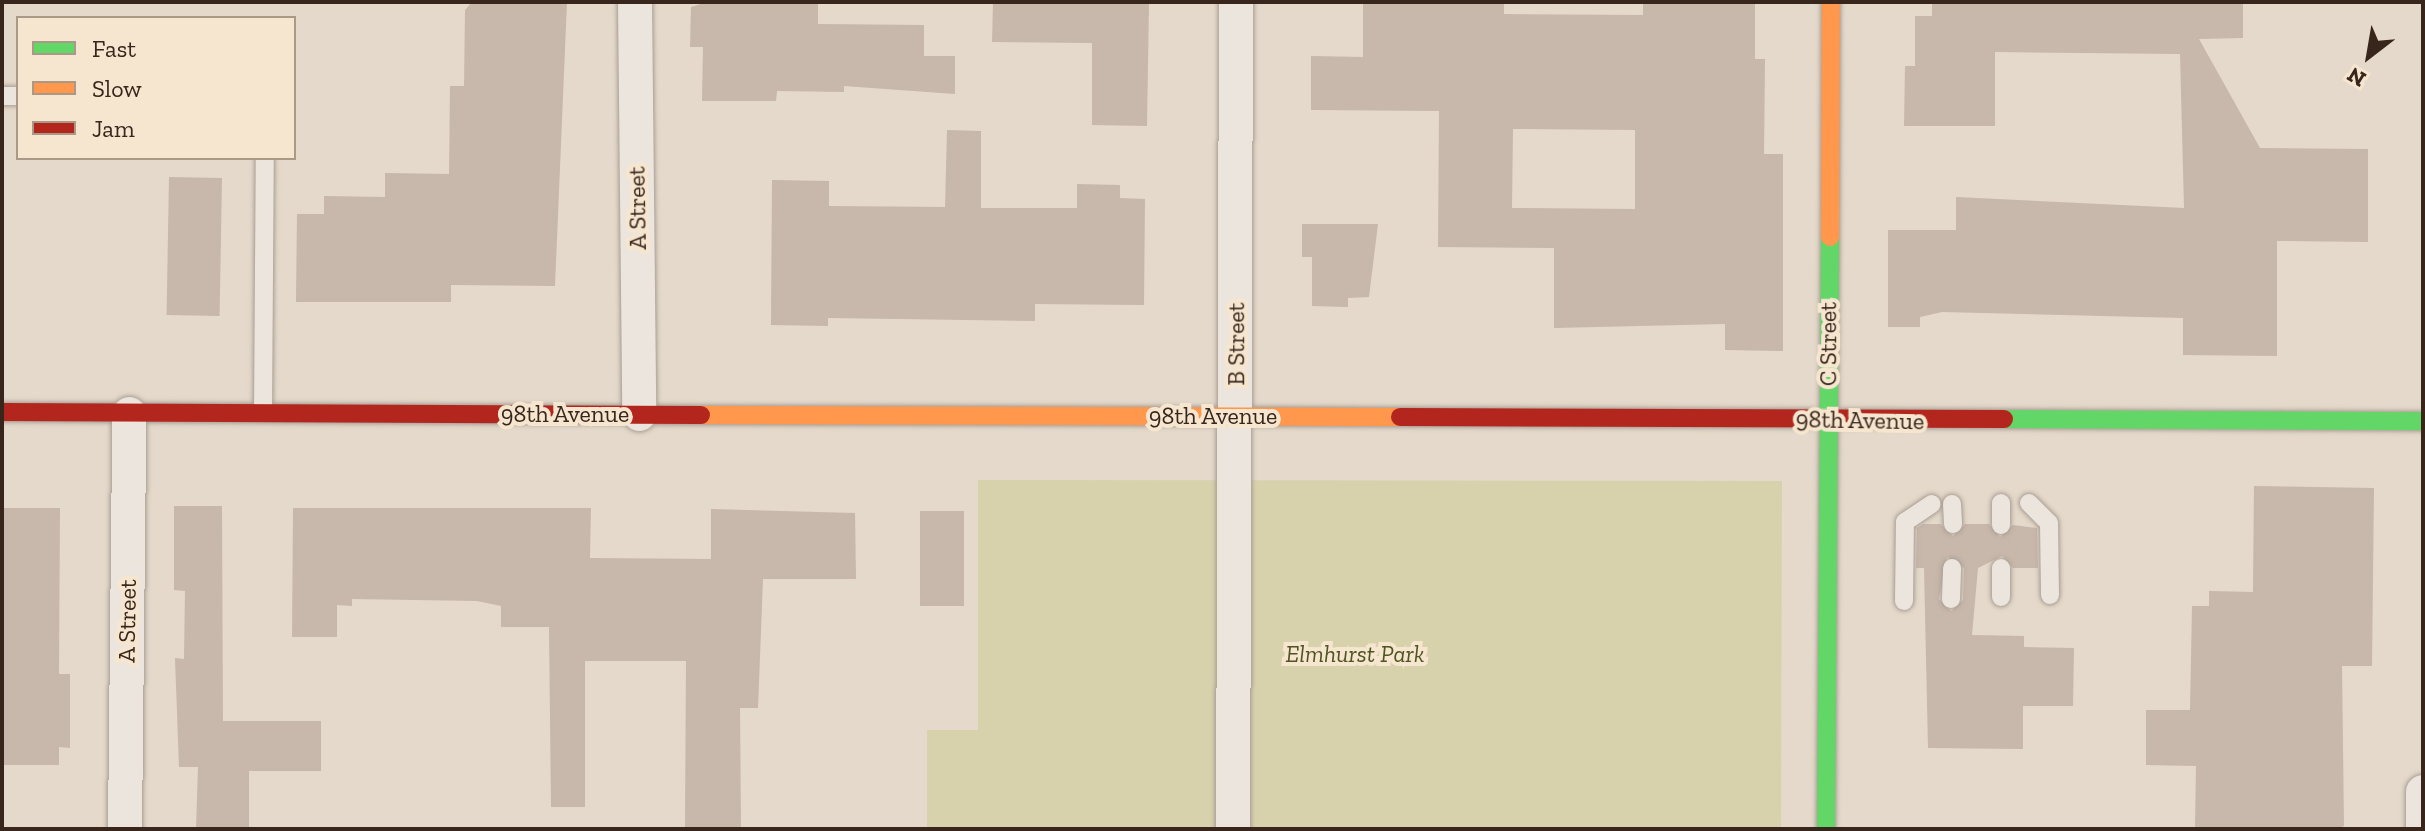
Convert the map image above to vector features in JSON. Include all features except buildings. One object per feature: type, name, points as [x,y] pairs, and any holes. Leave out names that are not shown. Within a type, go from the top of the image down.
[{"type":"main road","name":"C Street","points":[[1826,829],[1831,2]]},
{"type":"main road","name":"98th Avenue","points":[[2,412],[2423,421]]},
{"type":"street","name":"A Street","points":[[635,2],[639,414]]},
{"type":"street","name":"B Street","points":[[1233,829],[1236,2]]},
{"type":"street","name":"A Street","points":[[125,829],[129,414]]},
{"type":"street","points":[[2423,792],[2423,829]]},
{"type":"lane","points":[[263,413],[265,160]]},
{"type":"lane","points":[[2001,503],[2001,525]]},
{"type":"lane","points":[[2029,503],[2049,523],[2050,595]]},
{"type":"lane","points":[[1904,601],[1905,522],[1932,504]]},
{"type":"lane","points":[[1952,504],[1953,524]]},
{"type":"lane","points":[[1951,599],[1952,568]]},
{"type":"lane","points":[[2001,568],[2001,597]]},
{"type":"green space","name":"Elmhurst Park","points":[[978,480],[1782,481],[1781,829],[927,829],[927,730],[978,730]]},
{"type":"traffic: fast","points":[[1826,829],[1830,237]]},
{"type":"traffic: fast","points":[[2004,419],[2423,421]]},
{"type":"traffic: slow","points":[[1830,237],[1831,2]]},
{"type":"traffic: slow","points":[[701,415],[1400,417]]},
{"type":"traffic: jam","points":[[2,412],[701,415]]},
{"type":"traffic: jam","points":[[1400,417],[2004,419]]}]
